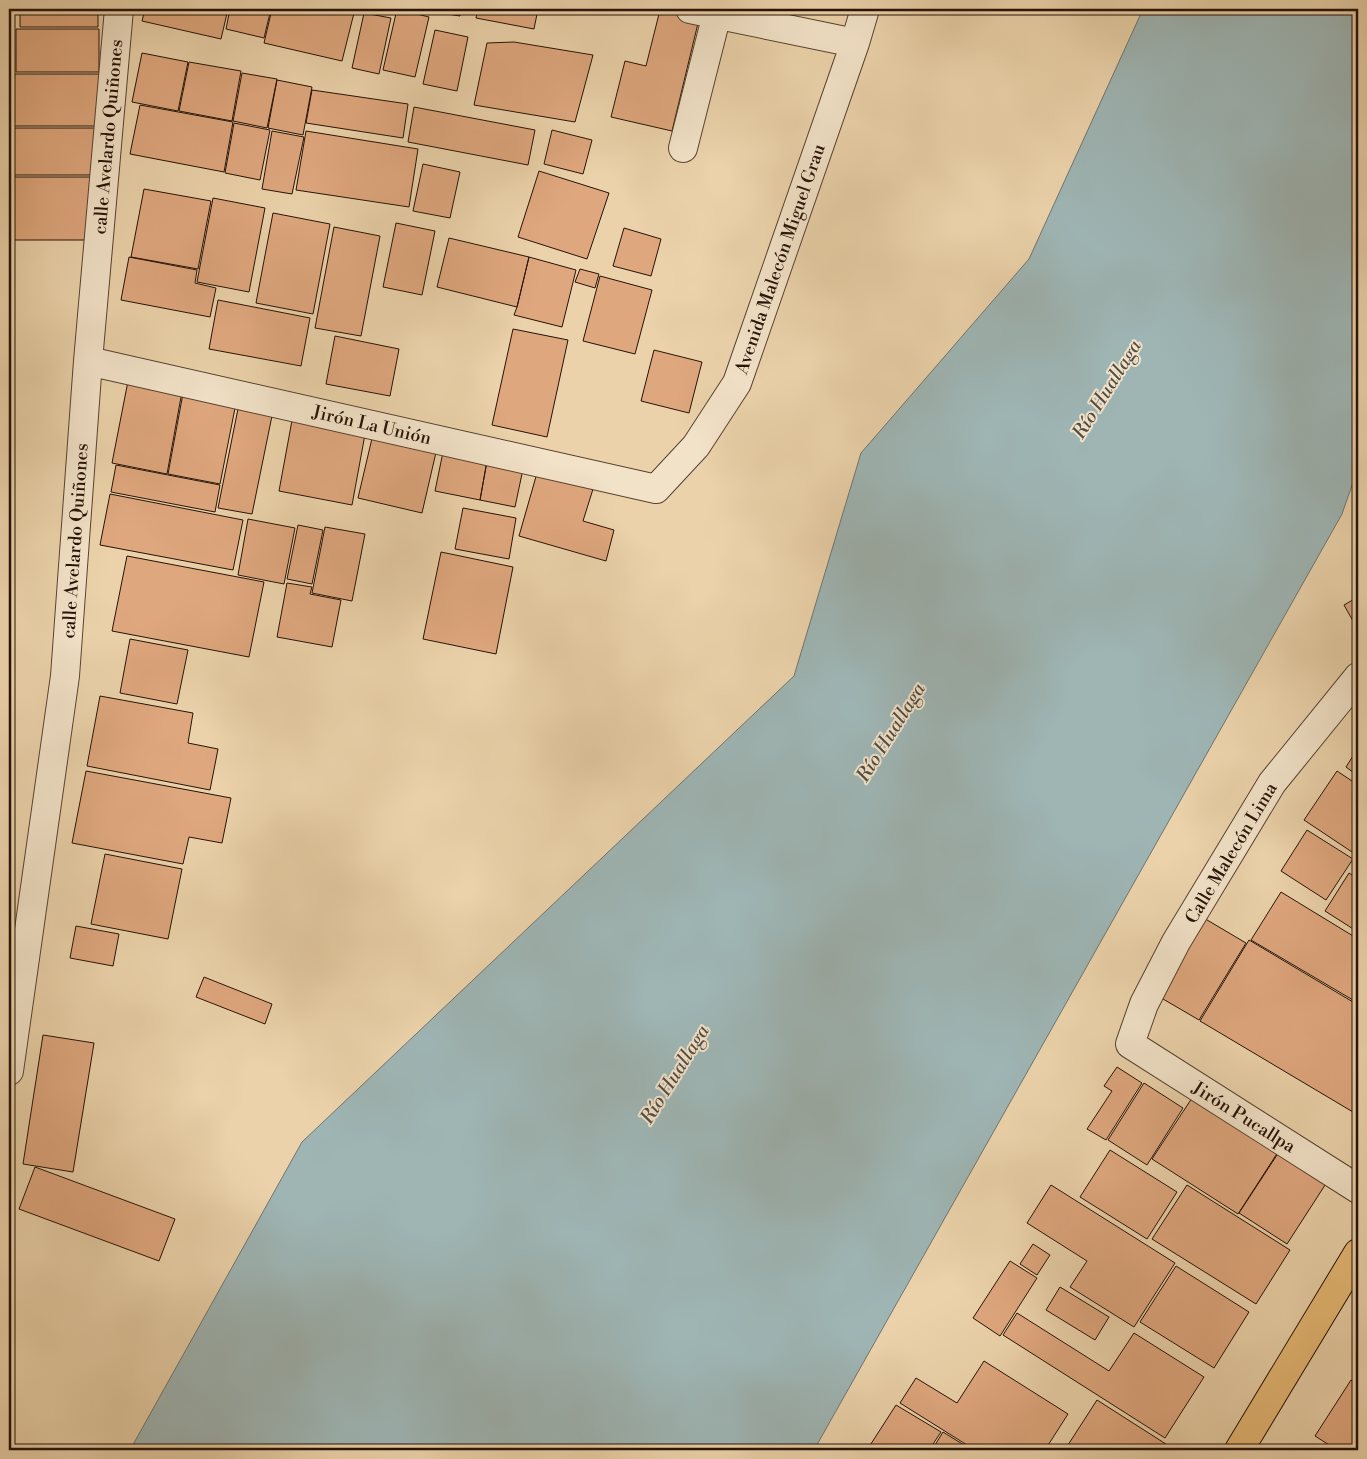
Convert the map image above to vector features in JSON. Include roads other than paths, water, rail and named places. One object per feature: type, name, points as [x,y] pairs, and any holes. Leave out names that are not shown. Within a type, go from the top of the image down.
[{"type":"highway","points":[[1239,1450],[1358,1253]]},
{"type":"street","name":"calle Avelardo Quiñones","points":[[9,1071],[65,676],[88,361],[119,9]]},
{"type":"street","points":[[690,9],[855,43]]},
{"type":"street","name":"Avenida Malecón Miguel Grau","points":[[656,489],[696,446],[738,383],[865,9]]},
{"type":"street","points":[[683,148],[717,14]]},
{"type":"street","name":"Jirón La Unión","points":[[88,361],[656,489]]},
{"type":"street","name":"Calle Malecón Lima","points":[[1130,1044],[1144,1004],[1176,942],[1272,783],[1358,677]]},
{"type":"street","name":"Jirón Pucallpa","points":[[1130,1044],[1358,1189]]},
{"type":"water","name":"Río Huallaga","points":[[1143,9],[1358,9],[1358,468],[1342,514],[814,1450],[130,1450],[302,1142],[794,676],[861,453],[1029,259]]}]
